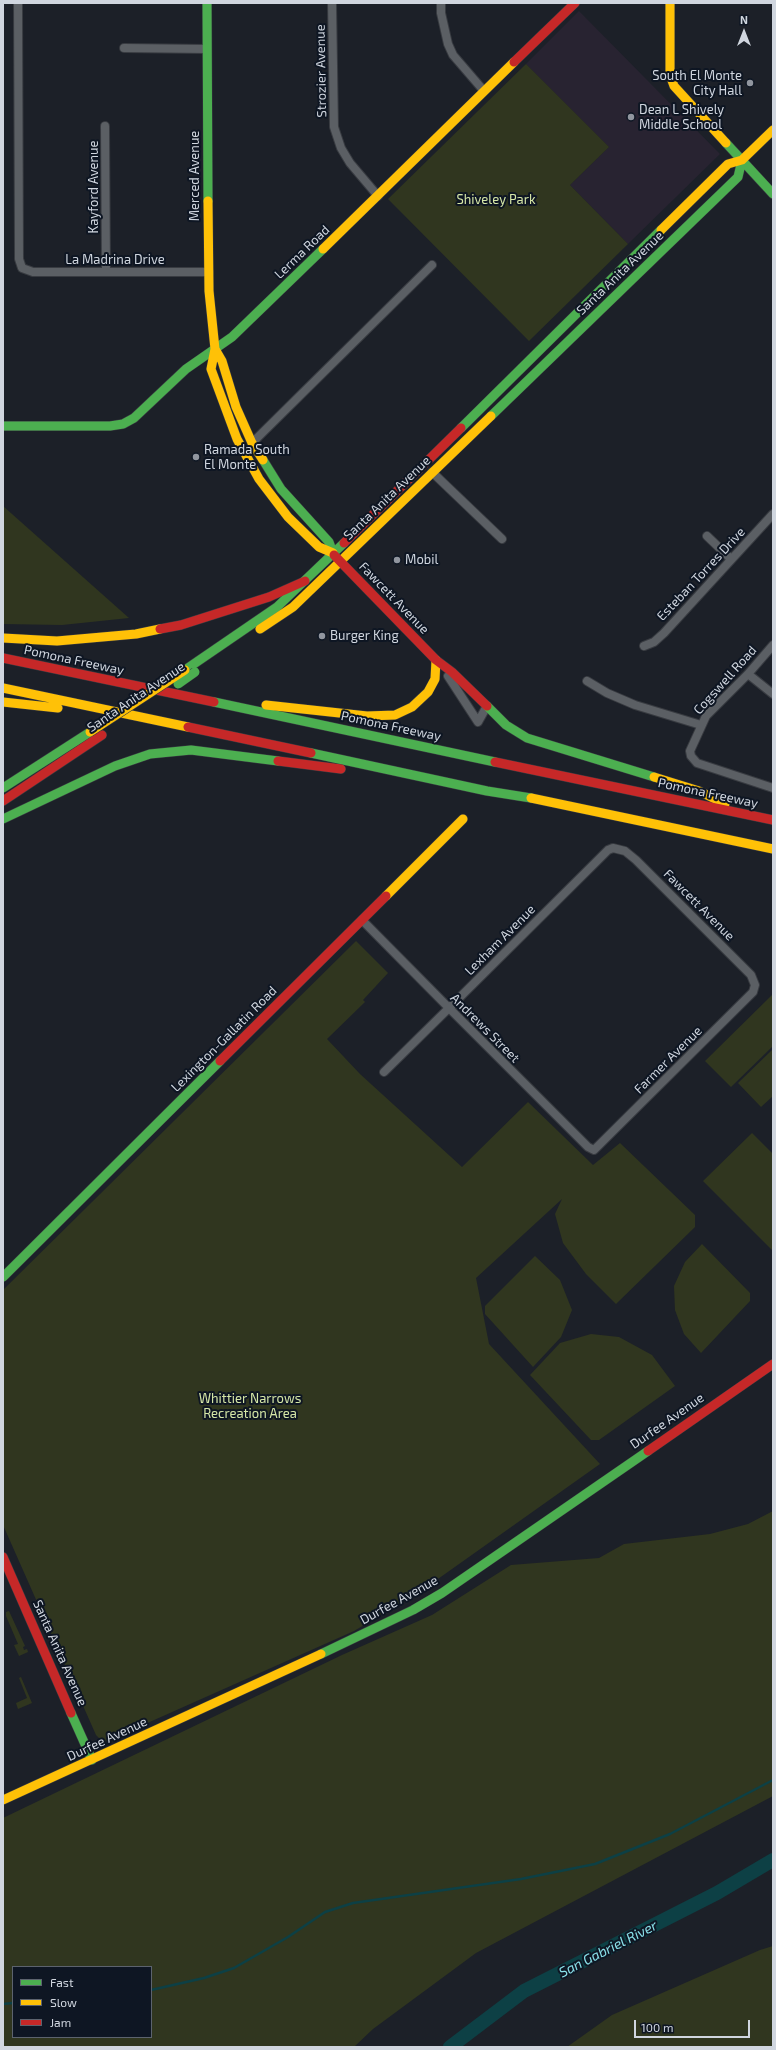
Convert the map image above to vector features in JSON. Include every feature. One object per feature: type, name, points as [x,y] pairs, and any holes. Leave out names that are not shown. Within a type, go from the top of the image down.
[{"type":"main road","name":"Merced Avenue","points":[[207,3],[209,272],[215,349],[212,369],[237,440],[263,485],[288,517],[304,533],[319,547],[333,553]]},
{"type":"main road","name":"Lerma Road","points":[[3,426],[110,426],[123,424],[134,418],[186,369],[232,337],[575,3]]},
{"type":"main road","points":[[670,3],[670,75],[677,92],[773,194]]},
{"type":"main road","name":"Santa Anita Avenue","points":[[3,788],[185,670],[277,607],[306,581],[728,164],[742,160],[773,130]]},
{"type":"main road","name":"Santa Anita Avenue","points":[[3,801],[293,607],[738,177],[742,160]]},
{"type":"main road","name":"Merced Avenue","points":[[215,349],[222,362],[236,407],[252,443],[282,489],[329,542],[333,553]]},
{"type":"main road","points":[[509,380],[518,390]]},
{"type":"main road","points":[[304,533],[314,526]]},
{"type":"main road","name":"Fawcett Avenue","points":[[333,553],[436,660],[452,672],[487,706]]},
{"type":"main road","points":[[3,638],[57,640],[136,634],[181,625],[233,609],[269,597],[306,581]]},
{"type":"main road","name":"Pomona Freeway","points":[[3,658],[773,820]]},
{"type":"main road","points":[[169,693],[367,716],[395,716],[412,707],[428,692],[435,679],[436,660]]},
{"type":"main road","points":[[3,688],[487,791]]},
{"type":"main road","points":[[3,702],[145,718]]},
{"type":"main road","points":[[487,706],[506,725],[527,738],[699,791],[742,813]]},
{"type":"main road","points":[[3,819],[115,766],[150,754],[191,750],[245,755],[552,802],[773,849]]},
{"type":"main road","name":"Lexington-Gallatin Road","points":[[3,1278],[463,819]]},
{"type":"main road","name":"Durfee Avenue","points":[[3,1800],[383,1626],[442,1593],[773,1364]]},
{"type":"main road","name":"Santa Anita Avenue","points":[[3,1557],[92,1760]]},
{"type":"street","name":"La Madrina Drive","points":[[18,3],[19,259],[22,268],[33,272],[209,272]]},
{"type":"street","name":"Strozier Avenue","points":[[332,3],[334,127],[341,148],[350,163],[378,196]]},
{"type":"street","points":[[441,3],[444,32],[453,55],[484,91]]},
{"type":"street","points":[[124,48],[207,49]]},
{"type":"street","name":"Kayford Avenue","points":[[105,126],[106,272]]},
{"type":"street","points":[[252,443],[432,265]]},
{"type":"street","points":[[432,472],[502,539]]},
{"type":"street","name":"Esteban Torres Drive","points":[[644,646],[654,642],[664,633],[773,514]]},
{"type":"street","points":[[707,536],[731,559]]},
{"type":"street","name":"Cogswell Road","points":[[773,645],[748,674],[706,716],[691,746],[691,756],[697,763],[773,788]]},
{"type":"street","name":"Fawcett Avenue","points":[[436,660],[454,682],[478,722],[487,706]]},
{"type":"street","points":[[748,674],[773,694]]},
{"type":"street","points":[[587,681],[607,693],[635,705],[701,726]]},
{"type":"street","name":"Fawcett Avenue","points":[[618,849],[625,852],[641,865],[751,975],[755,985]]},
{"type":"street","name":"Lexham Avenue","points":[[384,1072],[608,850],[618,849]]},
{"type":"street","name":"Andrews Street","points":[[362,920],[588,1148],[594,1150]]},
{"type":"street","name":"Farmer Avenue","points":[[594,1150],[753,992],[755,985]]},
{"type":"shaded area","name":"Dean L Shively Middle School","points":[[579,11],[720,154],[628,244],[570,185],[609,147],[526,64]]},
{"type":"green space","name":"Shiveley Park","points":[[526,64],[609,147],[570,185],[628,244],[529,341],[388,199]]},
{"type":"green space","points":[[3,506],[129,618],[62,625],[3,624]]},
{"type":"green space","name":"Whittier Narrows Recreation Area","points":[[356,941],[388,973],[363,1000],[365,1002],[327,1039],[360,1074],[462,1167],[528,1102],[593,1165],[620,1143],[695,1215],[695,1227],[616,1304],[586,1274],[563,1243],[555,1214],[562,1199],[476,1278],[489,1344],[600,1464],[421,1591],[354,1631],[107,1741],[101,1740],[96,1735],[3,1525],[3,1290]]},
{"type":"green space","points":[[773,994],[773,1046],[731,1087],[705,1061]]},
{"type":"green space","points":[[773,1049],[773,1096],[761,1107],[738,1083]]},
{"type":"green space","points":[[752,1133],[773,1154],[773,1251],[703,1181]]},
{"type":"green space","points":[[702,1244],[750,1293],[750,1301],[701,1353],[684,1334],[675,1310],[674,1286],[685,1262]]},
{"type":"green space","points":[[535,1256],[560,1280],[572,1310],[561,1337],[533,1367],[485,1314],[485,1306]]},
{"type":"green space","points":[[591,1334],[619,1337],[652,1355],[675,1386],[599,1440],[591,1440],[530,1375],[560,1343]]},
{"type":"green space","points":[[773,1511],[773,1796],[476,1953],[373,2029],[354,2047],[3,2047],[3,1818],[342,1655],[432,1615],[511,1565],[599,1558],[624,1544],[710,1534],[748,1524]]},
{"type":"green space","points":[[9,1611],[25,1646],[23,1647],[24,1650],[27,1649],[28,1652],[19,1656],[14,1645],[18,1644],[6,1616],[6,1612]]},
{"type":"green space","points":[[21,1677],[32,1703],[18,1709],[16,1703],[27,1698],[19,1678]]},
{"type":"green space","points":[[773,1946],[773,2047],[567,2047],[612,2015],[760,1950]]},
{"type":"waterway","points":[[152,1990],[204,1978],[234,1968],[288,1937],[325,1912],[353,1903],[521,1879],[595,1864],[670,1834],[773,1780]]},
{"type":"waterway","name":"San Gabriel River","points":[[450,2047],[524,1991],[717,1893],[773,1860]]},
{"type":"waterway","points":[[3,2004],[12,2003]]},
{"type":"traffic: fast","points":[[207,3],[208,201]]},
{"type":"traffic: fast","points":[[726,143],[773,194]]},
{"type":"traffic: fast","points":[[491,416],[738,177],[742,160]]},
{"type":"traffic: fast","points":[[461,428],[661,230]]},
{"type":"traffic: fast","points":[[3,426],[110,426],[123,424],[134,418],[186,369],[232,337],[323,249]]},
{"type":"traffic: fast","points":[[263,460],[281,489],[329,542],[333,553]]},
{"type":"traffic: fast","points":[[185,670],[277,607],[344,543]]},
{"type":"traffic: fast","points":[[178,684],[195,672]]},
{"type":"traffic: fast","points":[[214,702],[495,762]]},
{"type":"traffic: fast","points":[[487,706],[506,725],[527,738],[654,777]]},
{"type":"traffic: fast","points":[[3,788],[90,732]]},
{"type":"traffic: fast","points":[[3,819],[115,766],[150,754],[191,750],[278,761]]},
{"type":"traffic: fast","points":[[311,753],[487,791],[531,798]]},
{"type":"traffic: fast","points":[[3,1277],[220,1061]]},
{"type":"traffic: fast","points":[[321,1654],[413,1610],[442,1593],[648,1451]]},
{"type":"traffic: fast","points":[[71,1713],[92,1760]]},
{"type":"traffic: slow","points":[[670,3],[670,75],[674,86],[726,143]]},
{"type":"traffic: slow","points":[[323,249],[514,62]]},
{"type":"traffic: slow","points":[[661,230],[728,164],[742,160],[773,130]]},
{"type":"traffic: slow","points":[[208,201],[209,291],[215,349],[222,361],[236,407],[252,443],[263,460]]},
{"type":"traffic: slow","points":[[215,349],[211,369],[237,439],[259,479],[288,517],[319,547],[333,553]]},
{"type":"traffic: slow","points":[[260,629],[293,607],[491,416]]},
{"type":"traffic: slow","points":[[3,638],[57,641],[136,634],[160,629]]},
{"type":"traffic: slow","points":[[266,705],[367,716],[395,715],[412,707],[428,692],[435,679],[436,660]]},
{"type":"traffic: slow","points":[[90,732],[185,670]]},
{"type":"traffic: slow","points":[[3,688],[188,727]]},
{"type":"traffic: slow","points":[[3,702],[58,708]]},
{"type":"traffic: slow","points":[[654,777],[699,791],[725,804]]},
{"type":"traffic: slow","points":[[531,798],[773,849]]},
{"type":"traffic: slow","points":[[386,896],[463,819]]},
{"type":"traffic: slow","points":[[3,1800],[321,1654]]},
{"type":"traffic: jam","points":[[514,62],[575,3]]},
{"type":"traffic: jam","points":[[344,543],[461,428]]},
{"type":"traffic: jam","points":[[334,555],[436,660],[452,672],[487,706]]},
{"type":"traffic: jam","points":[[160,629],[181,625],[269,597],[305,581]]},
{"type":"traffic: jam","points":[[3,658],[214,702]]},
{"type":"traffic: jam","points":[[188,727],[311,753]]},
{"type":"traffic: jam","points":[[3,801],[102,735]]},
{"type":"traffic: jam","points":[[278,761],[341,769]]},
{"type":"traffic: jam","points":[[495,762],[773,820]]},
{"type":"traffic: jam","points":[[220,1061],[386,896]]},
{"type":"traffic: jam","points":[[648,1451],[773,1364]]},
{"type":"traffic: jam","points":[[3,1557],[71,1713]]},
{"type":"place","name":"South El Monte City Hall","points":[[750,83]]},
{"type":"place","name":"Dean L Shively Middle School","points":[[631,117]]},
{"type":"place","name":"Ramada South El Monte","points":[[196,457]]},
{"type":"place","name":"Mobil","points":[[397,560]]},
{"type":"place","name":"Burger King","points":[[322,636]]}]
